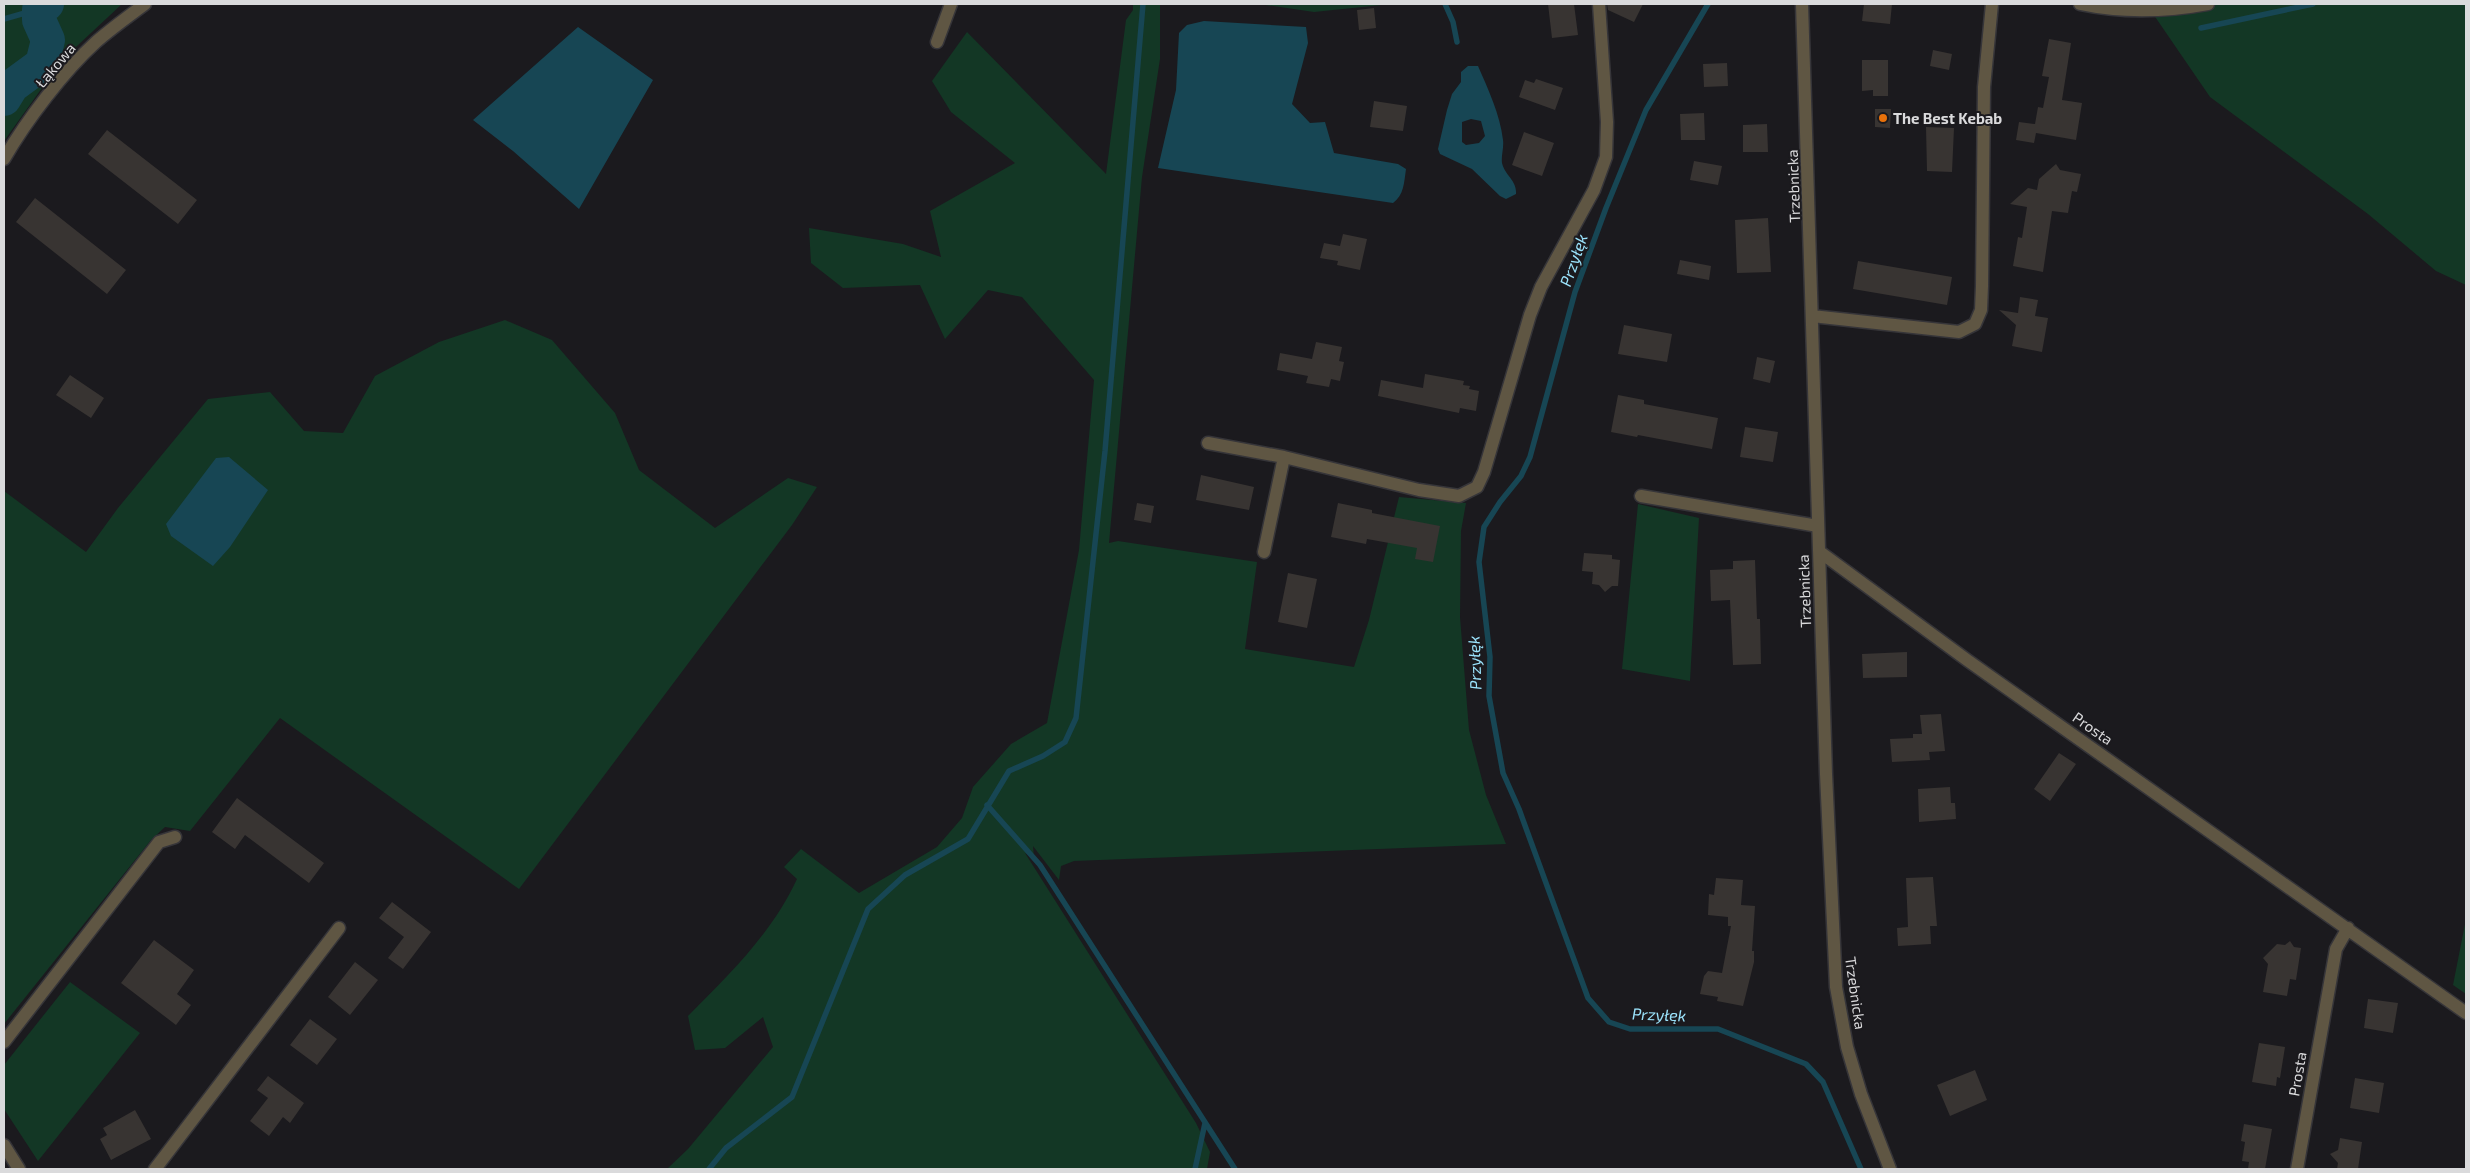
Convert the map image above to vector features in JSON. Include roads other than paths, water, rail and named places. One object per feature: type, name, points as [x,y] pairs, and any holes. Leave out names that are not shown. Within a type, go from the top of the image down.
[{"type":"street","name":"Łąkowa","points":[[4,159],[13,144],[70,68],[97,42],[145,4]]},
{"type":"street","points":[[937,42],[952,4]]},
{"type":"street","points":[[1208,443],[1284,457],[1427,491],[1459,496],[1477,487],[1484,472],[1541,287],[1594,190],[1606,157],[1607,122],[1599,4]]},
{"type":"street","name":"Trzebnicka","points":[[1802,4],[1826,774],[1836,987],[1848,1047],[1861,1094],[1890,1169]]},
{"type":"street","points":[[1812,316],[1959,332],[1975,324],[1981,310],[1984,87],[1992,4]]},
{"type":"street","points":[[2080,4],[2128,10],[2186,8],[2208,4]]},
{"type":"street","points":[[1264,552],[1284,457]]},
{"type":"street","points":[[1641,496],[1818,526]]},
{"type":"street","name":"Prosta","points":[[1820,552],[1967,660],[2466,1013]]},
{"type":"street","points":[[4,1042],[159,842],[175,837]]},
{"type":"street","points":[[156,1169],[339,928]]},
{"type":"street","name":"Prosta","points":[[2297,1169],[2336,949],[2348,928]]},
{"type":"street","points":[[4,1145],[19,1169]]},
{"type":"water","points":[[1204,21],[1306,27],[1308,43],[1292,104],[1310,123],[1325,122],[1334,153],[1398,164],[1406,169],[1403,188],[1397,200],[1393,203],[1158,168],[1176,90],[1179,33],[1187,25]]},
{"type":"water","points":[[578,27],[653,80],[579,209],[513,151],[473,120]]},
{"type":"water","points":[[1468,66],[1478,66],[1493,102],[1503,140],[1502,163],[1516,189],[1516,194],[1506,199],[1500,196],[1472,169],[1440,154],[1438,149],[1452,94],[1461,82],[1461,72]],"holes":[[[1471,119],[1481,121],[1485,136],[1479,143],[1466,145],[1462,142],[1462,122]]]},
{"type":"water","points":[[229,457],[268,490],[230,547],[213,566],[171,536],[166,524],[216,458]]},
{"type":"waterway","points":[[4,99],[12,86],[42,64],[48,40],[39,20],[39,9],[47,4]]},
{"type":"waterway","points":[[709,1169],[726,1148],[792,1097],[868,909],[905,875],[968,839],[1009,771],[1043,756],[1065,742],[1076,718],[1105,451],[1143,4]]},
{"type":"waterway","points":[[1445,4],[1453,22],[1457,42]]},
{"type":"waterway","name":"Przyłęk","points":[[1708,4],[1646,110],[1606,208],[1575,292],[1530,457],[1521,476],[1500,502],[1484,527],[1479,562],[1490,657],[1489,696],[1503,773],[1519,809],[1588,998],[1609,1022],[1630,1029],[1718,1029],[1806,1064],[1823,1082],[1861,1169]]},
{"type":"waterway","points":[[2201,28],[2313,4]]},
{"type":"waterway","points":[[4,19],[39,9]]},
{"type":"waterway","points":[[987,805],[1040,865],[1235,1169]]},
{"type":"waterway","points":[[1195,1169],[1205,1123]]},
{"type":"place","name":"The Best Kebab","points":[[1883,118]]}]
